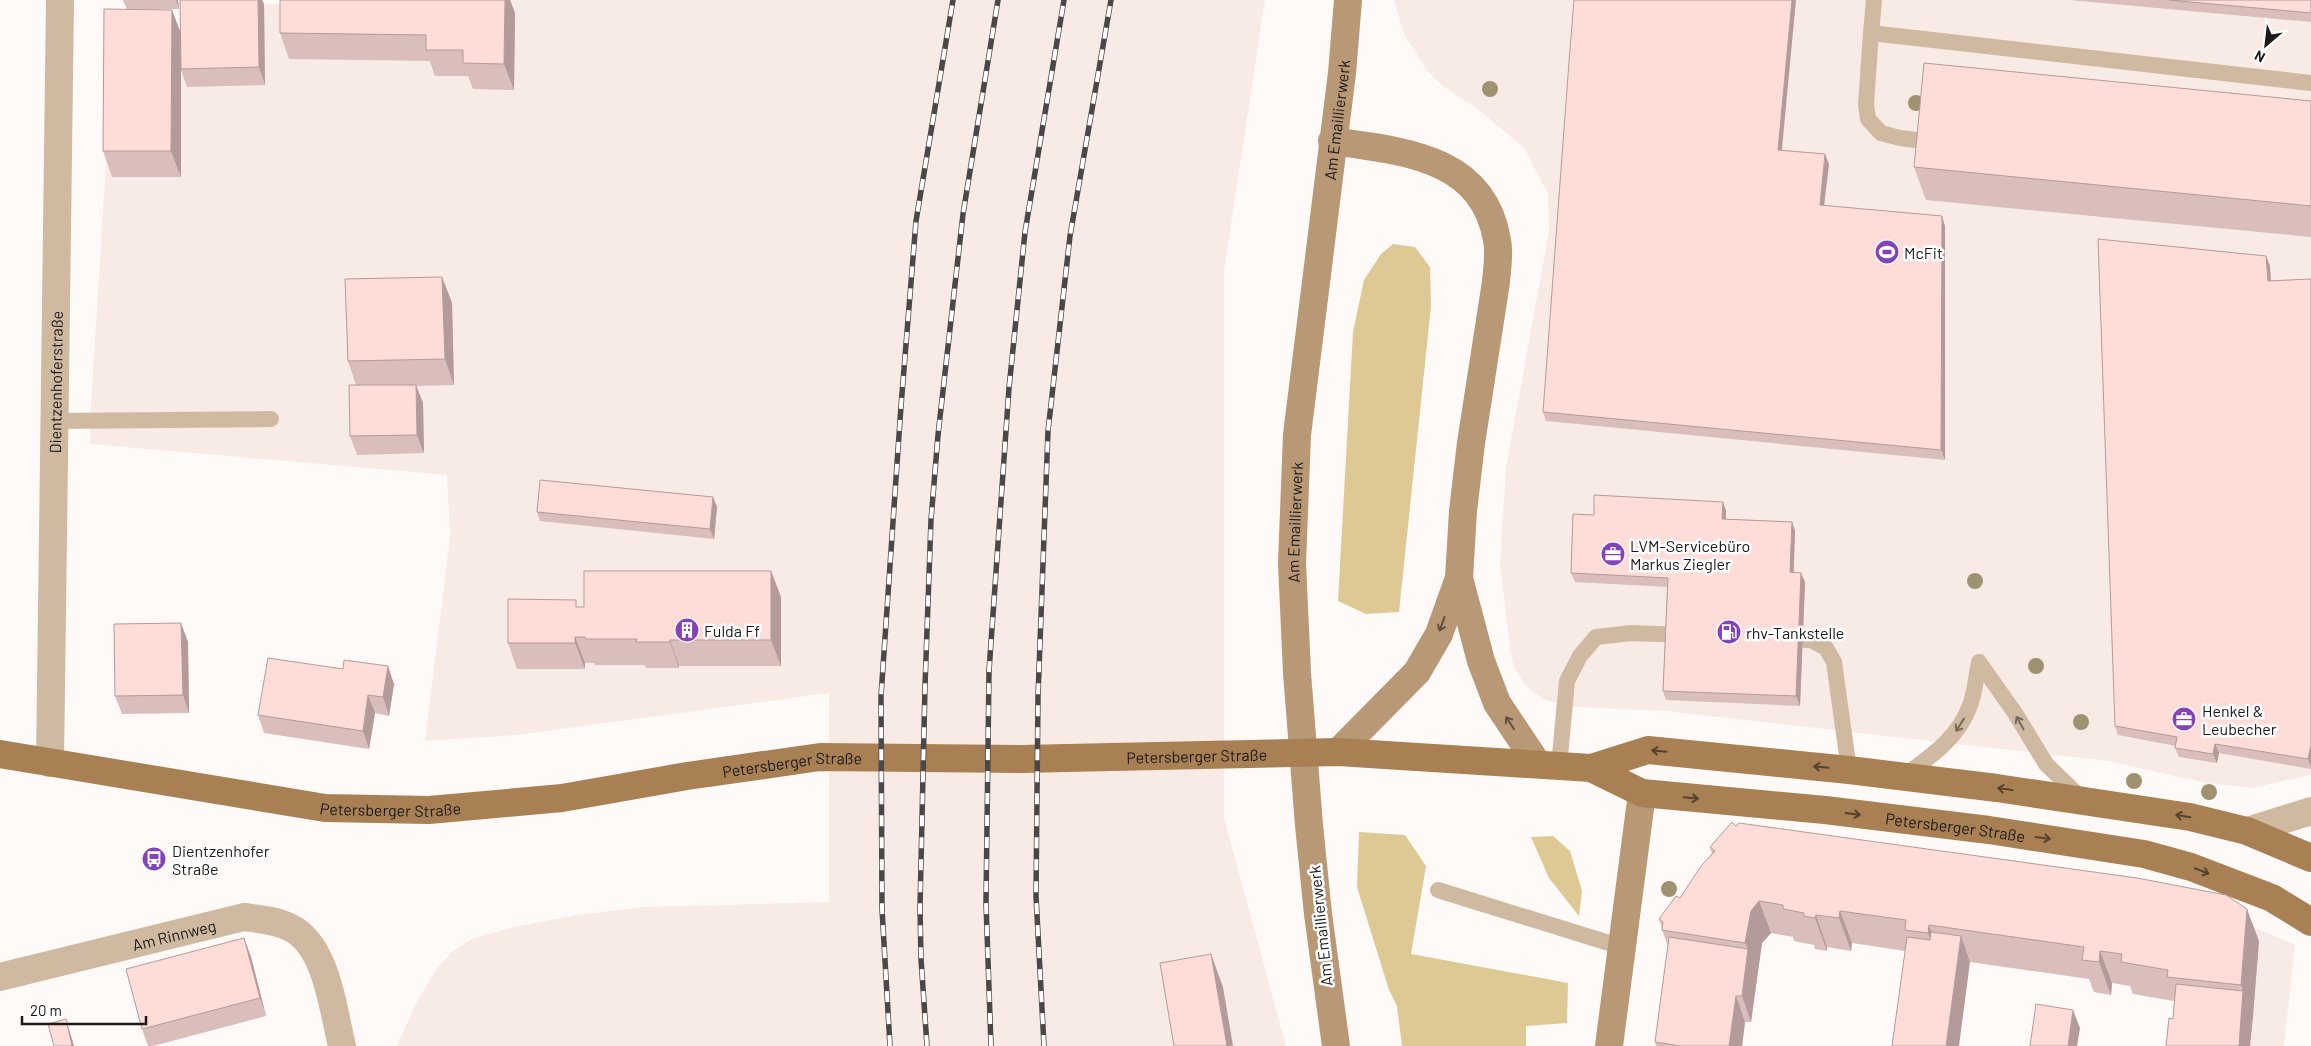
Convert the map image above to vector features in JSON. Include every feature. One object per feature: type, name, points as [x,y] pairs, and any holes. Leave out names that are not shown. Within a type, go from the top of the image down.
[{"type":"main road","name":"Am Emaillierwerk","points":[[1336,1046],[1318,914],[1309,825],[1297,673],[1292,563],[1297,435],[1332,141],[1342,73],[1348,0]]},
{"type":"main road","points":[[1332,141],[1414,155],[1435,162],[1461,175],[1482,200],[1494,228],[1499,250],[1463,511],[1459,578],[1439,634],[1417,672],[1338,752]]},
{"type":"main road","points":[[1459,578],[1481,661],[1497,702],[1548,765]]},
{"type":"main road","name":"Petersberger Straße","points":[[0,754],[325,808],[420,810],[492,806],[562,798],[687,776],[820,758],[1021,759],[1338,752],[1591,768],[1648,750],[1904,776],[2084,800],[2190,817],[2247,831],[2311,858]]},
{"type":"main road","name":"Petersberger Straße","points":[[1591,768],[1642,793],[1825,810],[1980,829],[2144,854],[2191,867],[2272,898],[2311,922]]},
{"type":"main road","points":[[1608,1046],[1642,793]]},
{"type":"street","name":"Dientzenhoferstraße","points":[[50,763],[60,0]]},
{"type":"street","points":[[2247,831],[2311,812]]},
{"type":"street","name":"Am Rinnweg","points":[[0,977],[244,918],[268,920],[290,928],[310,945],[325,974],[342,1046]]},
{"type":"lane","points":[[1874,0],[1866,104],[1868,118],[1881,133],[1900,138],[1931,142]]},
{"type":"lane","points":[[1871,33],[2311,83]]},
{"type":"lane","points":[[55,421],[272,419]]},
{"type":"lane","points":[[1548,765],[1567,681],[1580,656],[1596,637],[1631,633],[1701,636]]},
{"type":"lane","points":[[1761,638],[1811,640],[1826,648],[1834,662],[1849,770]]},
{"type":"lane","points":[[1904,776],[1948,742],[1961,726],[1970,706],[1979,662],[2015,714],[2046,764],[2084,800]]},
{"type":"lane","points":[[1438,890],[1622,947]]},
{"type":"shaded area","points":[[470,0],[1265,0],[1224,271],[1224,818],[1286,1046],[397,1046],[415,1005],[438,967],[453,951],[472,939],[513,927],[577,915],[642,907],[829,902],[829,693],[517,735],[425,741],[450,537],[447,475],[90,444],[114,35],[181,36],[186,6]]},
{"type":"shaded area","points":[[1394,0],[2311,0],[2311,775],[2252,788],[2206,783],[2108,761],[1665,711],[1576,707],[1544,700],[1524,684],[1513,664],[1500,564],[1506,468],[1549,231],[1548,194],[1524,148],[1479,110],[1444,87],[1428,72],[1404,34]]},
{"type":"shaded area","points":[[1393,244],[1415,247],[1430,267],[1431,306],[1399,612],[1366,614],[1338,601],[1353,332],[1364,280],[1381,254]]},
{"type":"shaded area","points":[[1359,832],[1405,835],[1426,866],[1411,954],[1568,983],[1567,1023],[1526,1026],[1526,1046],[1402,1046],[1397,1006],[1389,990],[1357,887]]},
{"type":"shaded area","points":[[1553,836],[1570,851],[1582,891],[1579,916],[1549,878],[1531,837]]},
{"type":"shaded area","points":[[2248,924],[2295,945],[2284,1046],[2172,1046]]},
{"type":"building","points":[[180,0],[258,0],[259,67],[181,69]]},
{"type":"building","points":[[280,0],[505,0],[504,64],[463,63],[463,50],[426,50],[426,35],[280,33]]},
{"type":"building","points":[[1574,0],[1792,0],[1778,150],[1825,154],[1820,205],[1942,216],[1941,450],[1543,412]]},
{"type":"building","points":[[2169,0],[2311,0],[2311,13]]},
{"type":"building","points":[[104,9],[172,10],[171,151],[103,151]]},
{"type":"building","points":[[1924,63],[2311,101],[2311,206],[1914,167]]},
{"type":"building","points":[[2098,239],[2266,256],[2268,281],[2311,279],[2311,745],[2308,759],[2215,744],[2213,754],[2175,748],[2177,737],[2115,726]]},
{"type":"building","points":[[442,277],[445,359],[348,361],[345,279]]},
{"type":"building","points":[[349,385],[416,385],[417,435],[350,436]]},
{"type":"building","points":[[540,480],[713,497],[710,529],[537,512]]},
{"type":"building","points":[[1594,495],[1723,502],[1722,519],[1792,522],[1790,572],[1801,573],[1796,696],[1663,691],[1668,578],[1571,573],[1573,514],[1594,515]]},
{"type":"building","points":[[584,571],[771,571],[771,640],[636,642],[637,639],[586,639],[585,637],[575,637],[575,643],[508,643],[508,599],[576,600],[576,607],[584,607]]},
{"type":"building","points":[[181,623],[183,695],[115,696],[114,624]]},
{"type":"building","points":[[268,658],[343,669],[344,660],[388,666],[383,697],[368,695],[363,731],[258,715]]},
{"type":"building","points":[[1732,822],[1736,826],[1739,823],[2137,878],[2226,895],[2247,909],[2241,985],[2167,977],[2168,970],[2121,962],[2122,954],[2100,951],[2099,962],[2082,960],[2084,947],[1929,925],[1928,933],[1905,930],[1906,920],[1840,911],[1839,918],[1816,915],[1815,918],[1804,916],[1804,913],[1783,909],[1783,905],[1759,901],[1751,911],[1745,943],[1662,930],[1663,922],[1659,919],[1676,896],[1680,898],[1701,866],[1715,851],[1710,847]]},
{"type":"building","points":[[1931,932],[1961,936],[1946,1046],[1892,1046],[1907,937],[1930,940]]},
{"type":"building","points":[[1669,937],[1748,949],[1742,996],[1736,996],[1729,1046],[1681,1046],[1655,1042]]},
{"type":"building","points":[[244,938],[260,998],[142,1029],[126,969]]},
{"type":"building","points":[[1211,954],[1227,1046],[1174,1046],[1160,963]]},
{"type":"building","points":[[2176,984],[2243,991],[2239,1046],[2166,1046],[2169,1018],[2173,1019]]},
{"type":"building","points":[[2036,1004],[2073,1010],[2068,1046],[2030,1046]]},
{"type":"building","points":[[66,1019],[72,1046],[54,1046],[48,1024]]},
{"type":"railway","points":[[890,1046],[882,909],[881,696],[916,221],[953,0]]},
{"type":"railway","points":[[927,1046],[921,959],[920,908],[931,520],[938,435],[963,214],[998,0]]},
{"type":"railway","points":[[991,1046],[986,903],[989,671],[1009,388],[1025,232],[1064,0]]},
{"type":"railway","points":[[1044,1046],[1036,896],[1038,696],[1048,431],[1070,236],[1111,0]]},
{"type":"place","name":"McFit","points":[[1887,252]]},
{"type":"place","name":"LVM-Servicebüro Markus Ziegler","points":[[1613,554]]},
{"type":"place","name":"Fulda Ff","points":[[687,630]]},
{"type":"place","name":"rhv-Tankstelle","points":[[1729,632]]},
{"type":"place","name":"Henkel & Leubecher","points":[[2184,719]]},
{"type":"place","name":"Dientzenhofer Straße","points":[[154,859]]}]
